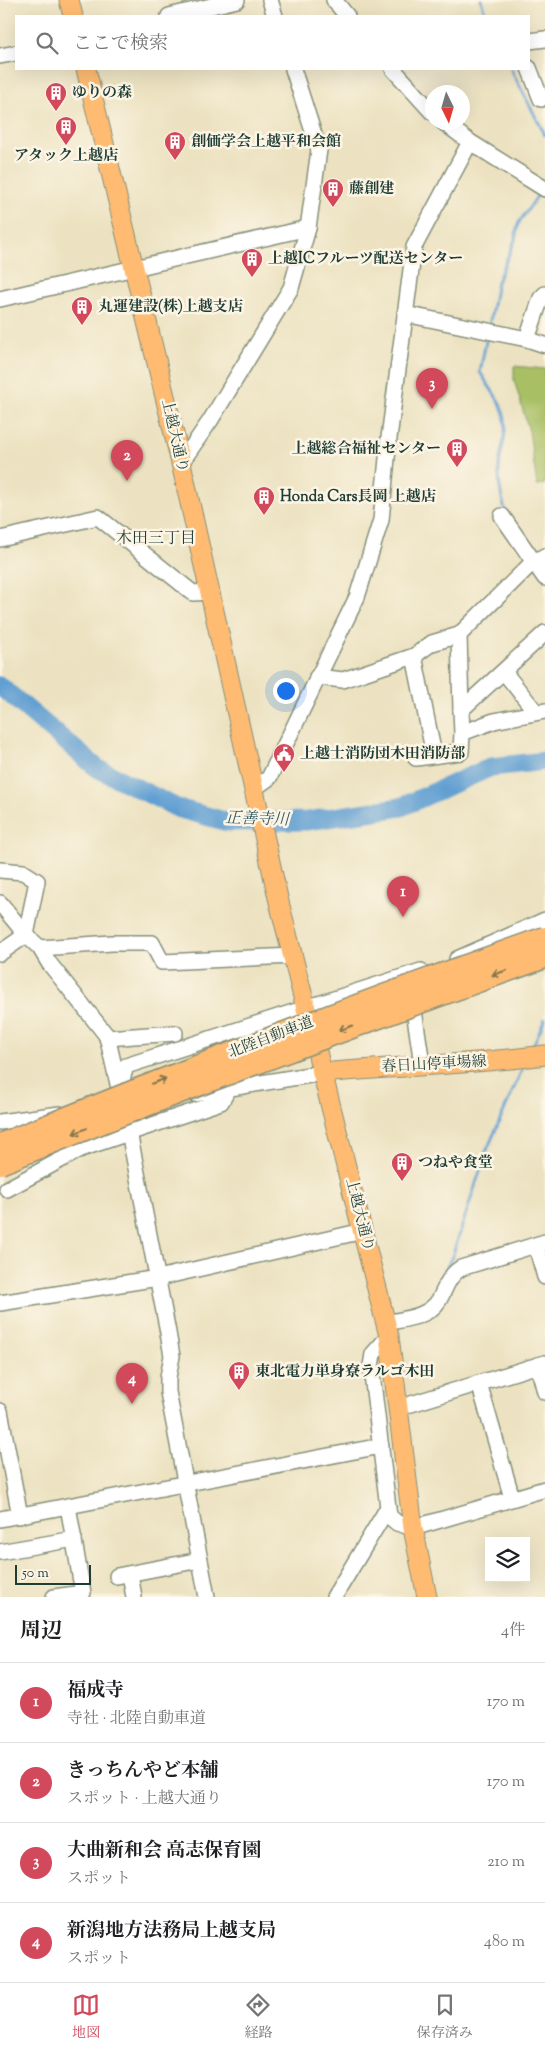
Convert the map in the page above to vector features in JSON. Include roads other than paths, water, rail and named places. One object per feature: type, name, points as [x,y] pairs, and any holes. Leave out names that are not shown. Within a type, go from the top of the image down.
[{"type":"highway","name":"北陸自動車道","points":[[0,1145],[147,1085],[335,1013],[545,938]]},
{"type":"highway","name":"北陸自動車道","points":[[0,1164],[154,1101],[337,1031],[545,957]]},
{"type":"main road","points":[[69,0],[73,15]]},
{"type":"main road","name":"上越大通り","points":[[86,70],[181,463],[257,796],[265,839],[387,1330],[413,1528],[427,1597]]},
{"type":"main road","name":"春日山停車場線","points":[[322,1072],[422,1064],[497,1062],[545,1056]]},
{"type":"street","points":[[173,15],[237,0]]},
{"type":"street","points":[[270,0],[275,15]]},
{"type":"street","points":[[334,0],[346,15]]},
{"type":"street","points":[[530,41],[545,39]]},
{"type":"street","points":[[0,56],[15,53]]},
{"type":"street","points":[[181,463],[215,413],[291,288],[308,228],[319,150],[293,70]]},
{"type":"street","points":[[394,70],[425,104]]},
{"type":"street","points":[[530,70],[544,102]]},
{"type":"street","points":[[454,130],[542,187]]},
{"type":"street","points":[[257,796],[270,778],[357,597],[380,520],[414,247],[470,142]]},
{"type":"street","points":[[0,298],[308,228]]},
{"type":"street","points":[[527,339],[541,298],[545,294]]},
{"type":"street","points":[[405,314],[527,339],[545,345]]},
{"type":"street","points":[[502,516],[539,559],[545,578]]},
{"type":"street","points":[[0,539],[98,517],[192,593],[210,592]]},
{"type":"street","points":[[317,677],[343,680],[414,656],[432,642],[459,635],[539,559]]},
{"type":"street","points":[[416,758],[462,752],[459,635]]},
{"type":"street","points":[[461,710],[544,638]]},
{"type":"street","points":[[414,656],[434,755]]},
{"type":"street","points":[[504,672],[540,711]]},
{"type":"street","points":[[462,733],[494,721],[540,711]]},
{"type":"street","points":[[0,870],[23,872],[37,881],[26,936],[0,953]]},
{"type":"street","points":[[0,904],[26,936],[40,948],[49,963],[107,1038],[129,1132],[172,1356],[168,1376],[168,1392],[207,1597]]},
{"type":"street","points":[[119,1088],[126,1066],[450,962],[545,920]]},
{"type":"street","points":[[40,948],[112,943],[152,944],[162,962],[294,956]]},
{"type":"street","points":[[408,975],[422,1064]]},
{"type":"street","points":[[107,1038],[175,1033]]},
{"type":"street","points":[[0,1122],[123,1106],[322,1072]]},
{"type":"street","points":[[7,1189],[81,1149],[221,1102],[229,1088]]},
{"type":"street","points":[[0,1303],[158,1278],[363,1231]]},
{"type":"street","points":[[545,1277],[540,1243],[461,1268],[452,1274],[433,1308],[387,1330],[373,1354],[371,1366],[389,1516],[397,1523],[413,1528],[545,1489]]},
{"type":"street","points":[[398,1408],[541,1364],[545,1392]]},
{"type":"street","points":[[478,1383],[512,1498]]},
{"type":"street","points":[[0,1411],[20,1516]]},
{"type":"street","points":[[0,1520],[380,1446]]},
{"type":"street","points":[[54,1597],[84,1592],[68,1506]]},
{"type":"street","points":[[334,1597],[388,1509]]},
{"type":"street","points":[[0,1552],[74,1538]]},
{"type":"street","points":[[134,1597],[123,1575],[200,1560]]},
{"type":"waterway","points":[[481,0],[486,15]]},
{"type":"waterway","points":[[512,70],[545,135]]},
{"type":"waterway","points":[[489,327],[497,282],[515,240],[518,224],[540,192]]},
{"type":"waterway","points":[[487,336],[480,372],[499,401],[504,414],[505,430],[499,479],[506,513]]},
{"type":"waterway","name":"正善寺川","points":[[0,686],[97,768],[177,808],[228,822],[307,821],[401,807],[491,767],[545,761]]},
{"type":"waterway","points":[[531,1050],[545,1019]]},
{"type":"waterway","points":[[442,1278],[453,1254],[483,1159],[524,1065]]},
{"type":"waterway","points":[[400,1313],[423,1306]]},
{"type":"place","name":"ゆりの森","points":[[56,112]]},
{"type":"place","name":"アタック上越店","points":[[66,146]]},
{"type":"place","name":"創価学会上越平和会館","points":[[175,161]]},
{"type":"place","name":"藤創建","points":[[333,208]]},
{"type":"place","name":"上越ICフルーツ配送センター","points":[[252,278]]},
{"type":"place","name":"丸運建設(株)上越支店","points":[[82,326]]},
{"type":"place","name":"大曲新和会 高志保育園","points":[[432,409]]},
{"type":"place","name":"上越総合福祉センター","points":[[457,468]]},
{"type":"place","name":"きっちんやど本舗","points":[[127,481]]},
{"type":"place","name":"Honda Cars長岡 上越店","points":[[264,516]]},
{"type":"place","name":"上越士消防団木田消防部","points":[[284,773]]},
{"type":"place","name":"福成寺","points":[[403,917]]},
{"type":"place","name":"つねや食堂","points":[[402,1182]]},
{"type":"place","name":"東北電力単身寮ラルゴ木田","points":[[239,1391]]},
{"type":"place","name":"新潟地方法務局上越支局","points":[[132,1404]]},
{"type":"district","name":"木田三丁目","points":[[156,539]]}]
